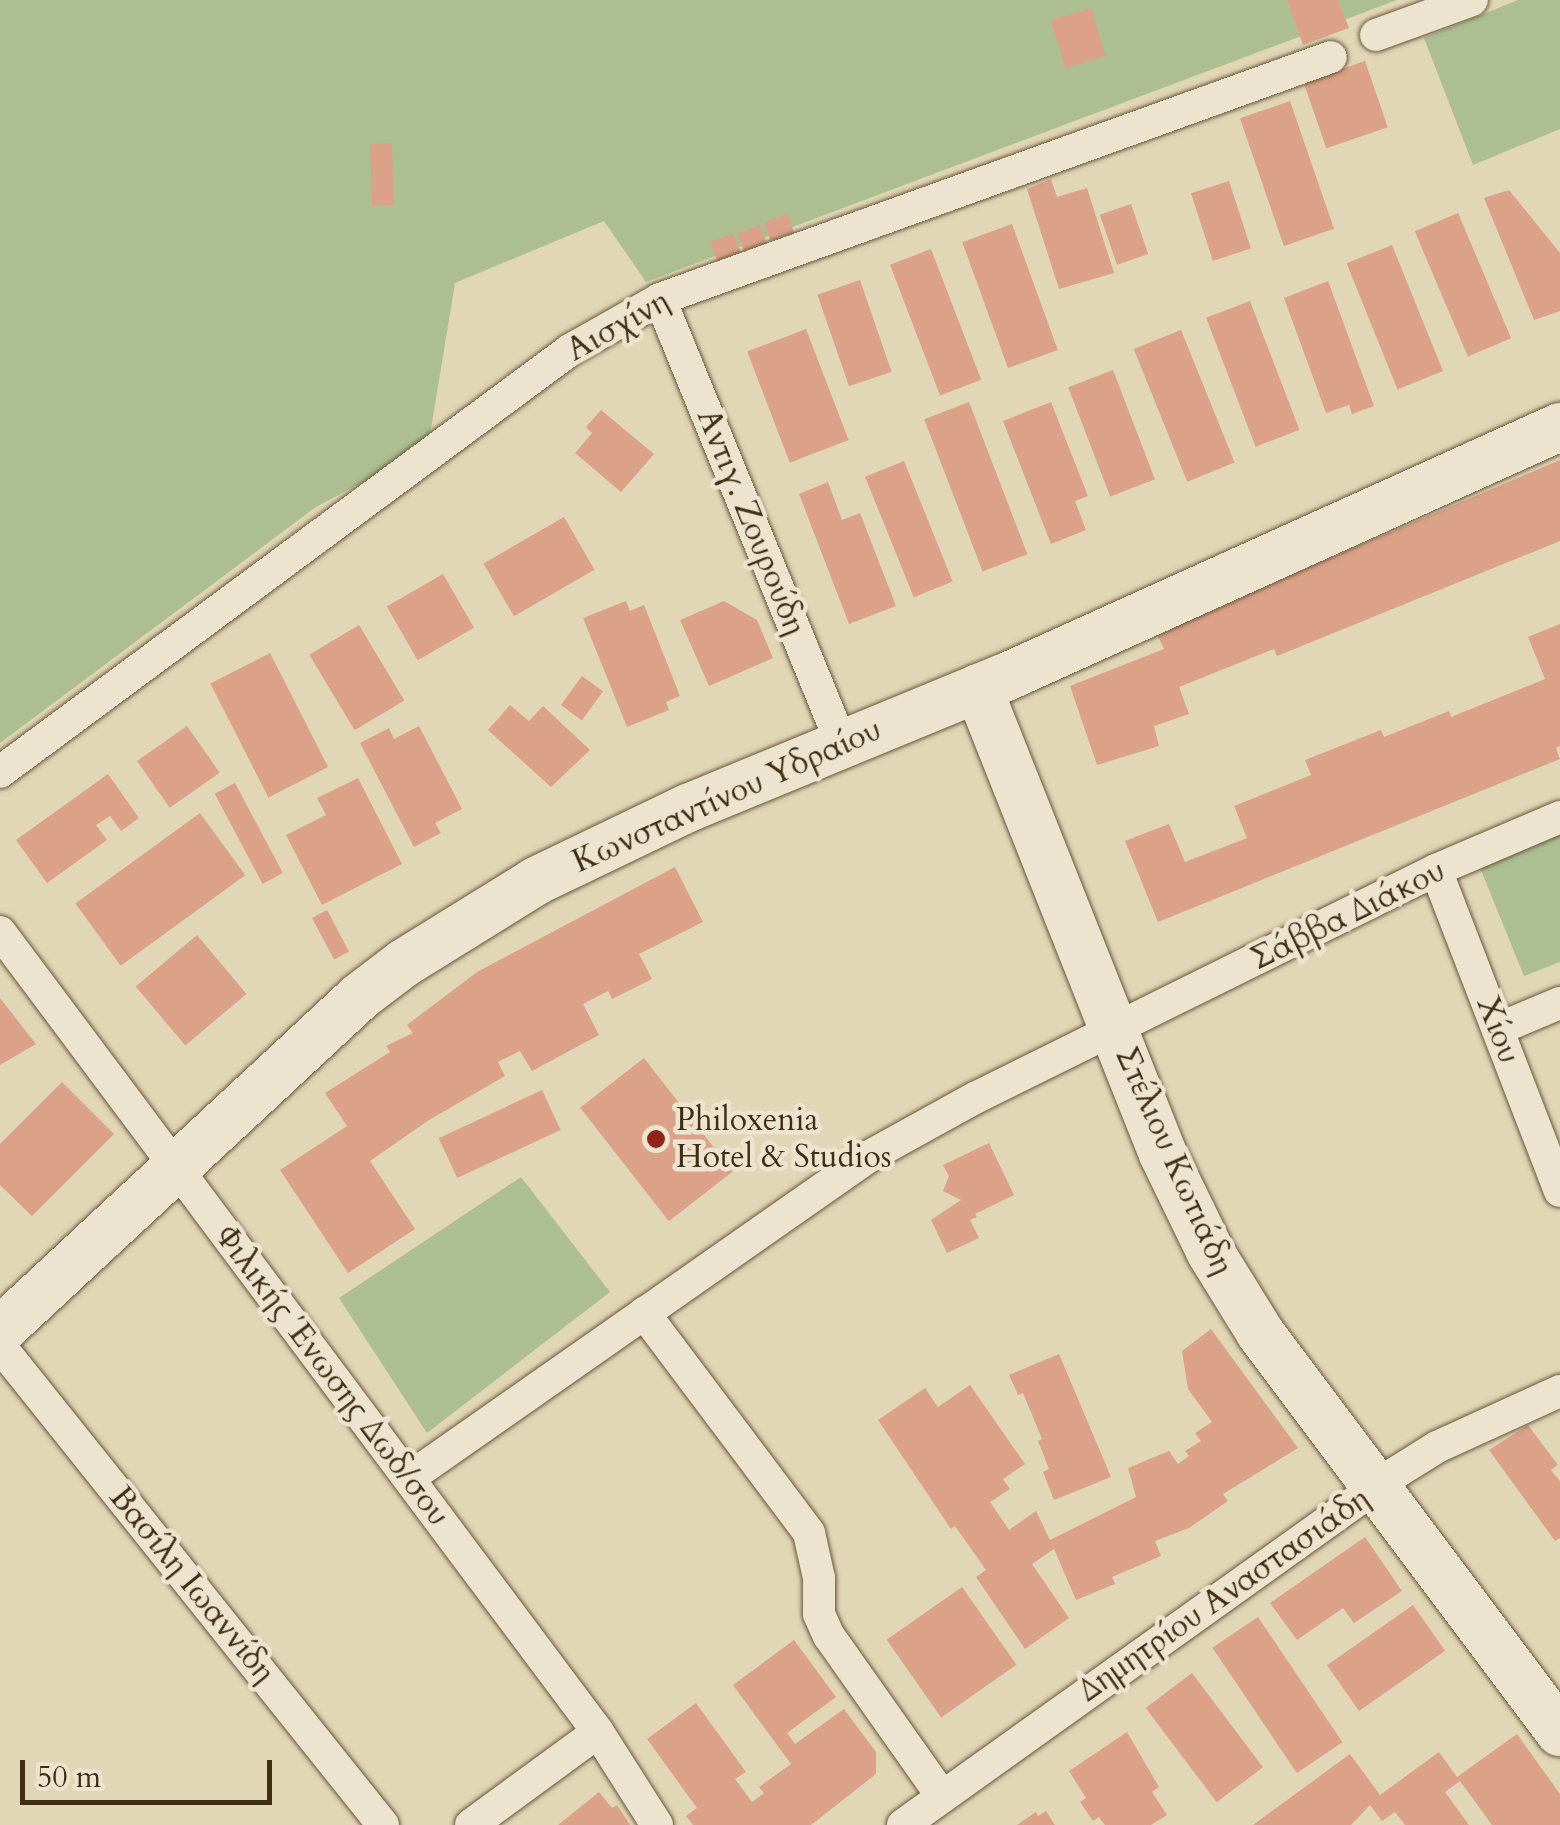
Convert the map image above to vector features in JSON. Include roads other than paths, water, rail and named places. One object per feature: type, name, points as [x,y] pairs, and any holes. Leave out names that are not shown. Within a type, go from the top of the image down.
[{"type":"street","points":[[1376,35],[1472,0]]},
{"type":"street","name":"Αισχίνη","points":[[0,772],[570,350],[660,299],[1331,57]]},
{"type":"street","name":"Αντιγ. Ζουρούδη","points":[[660,299],[842,745]]},
{"type":"street","name":"Κωνσταντίνου Υδραίου","points":[[0,1332],[358,998],[469,920],[536,881],[688,808],[991,683],[1560,427]]},
{"type":"street","name":"Στέλιου Κωτιάδη","points":[[991,683],[1127,1025],[1163,1154],[1211,1253],[1261,1334],[1560,1684]]},
{"type":"street","name":"Σάββα Διάκου","points":[[408,1478],[868,1157],[975,1098],[1436,870],[1560,817]]},
{"type":"street","name":"Χίου","points":[[1436,870],[1560,1190]]},
{"type":"street","name":"Φιλικής Ένωσης Δωδ/σου","points":[[0,932],[598,1732],[656,1825]]},
{"type":"street","points":[[1498,1029],[1560,1004]]},
{"type":"street","points":[[644,1313],[809,1533],[820,1578],[820,1614],[829,1636],[942,1795]]},
{"type":"street","name":"Βασίλη Ιωαννίδη","points":[[0,1346],[383,1825]]},
{"type":"street","name":"Δημητρίου Αναστασιάδη","points":[[903,1825],[1385,1480],[1436,1447],[1560,1390]]},
{"type":"street","name":"Στέλιου Κωτιάδη","points":[[1385,1480],[1560,1732]]},
{"type":"street","points":[[472,1825],[598,1732]]},
{"type":"place","name":"Philoxenia Hotel & Studios","points":[[656,1139]]}]
